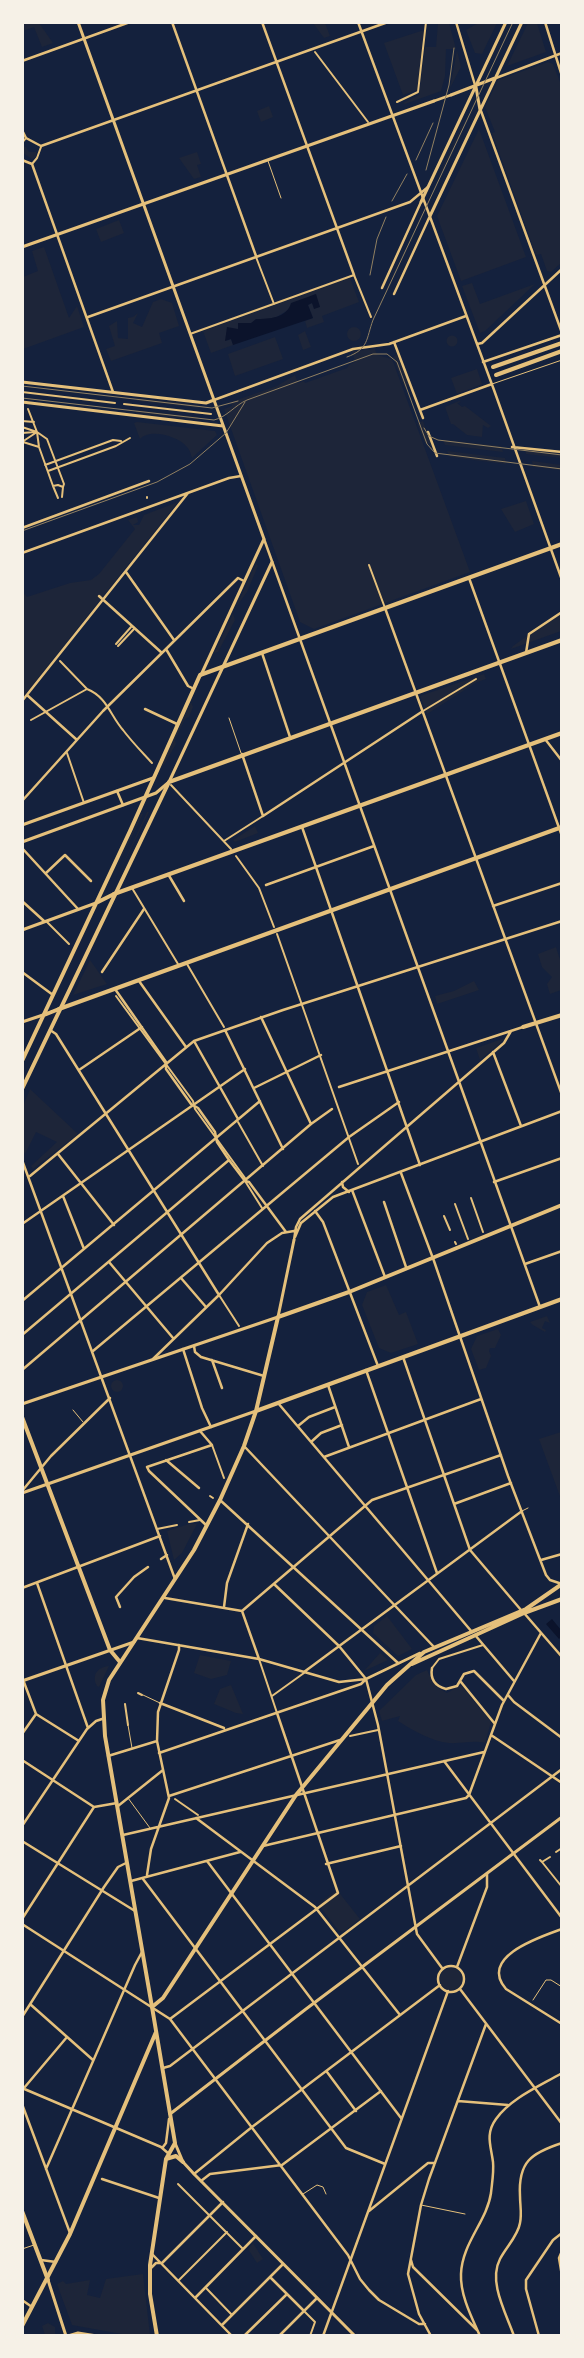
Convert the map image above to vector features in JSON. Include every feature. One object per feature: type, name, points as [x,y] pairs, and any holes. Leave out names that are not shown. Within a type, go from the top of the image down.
[{"type":"main road","points":[[493,367],[562,343]]},
{"type":"main road","points":[[496,375],[562,351]]},
{"type":"main road","points":[[22,1060],[200,675],[562,544]]},
{"type":"main road","points":[[22,1089],[114,894],[170,783],[242,754],[562,640]]},
{"type":"main road","points":[[96,903],[114,894],[168,874],[562,733]]},
{"type":"main road","points":[[44,1015],[560,827]]},
{"type":"main road","points":[[524,1028],[562,1015]]},
{"type":"main road","points":[[158,2336],[150,2294],[149,2271],[166,2160],[175,2143],[102,1718],[106,1688],[120,1662],[176,1580],[220,1500],[244,1446],[256,1411],[278,1317],[349,1292],[406,1267],[562,1205]]},
{"type":"main road","points":[[256,1411],[562,1299]]},
{"type":"main road","points":[[22,1417],[110,1650],[120,1662]]},
{"type":"main road","points":[[523,1612],[562,1584]]},
{"type":"main road","points":[[410,1665],[474,1633],[523,1612],[562,1599]]},
{"type":"main road","points":[[152,2007],[163,1998],[296,1795],[387,1684],[424,1652],[474,1633]]},
{"type":"main road","points":[[22,2326],[48,2280],[70,2234],[156,2032]]},
{"type":"main road","points":[[166,2160],[176,2156],[184,2162]]},
{"type":"main road","points":[[22,2211],[48,2280]]},
{"type":"street","points":[[78,22],[540,1307]]},
{"type":"street","points":[[22,62],[130,22]]},
{"type":"street","points":[[172,22],[274,304]]},
{"type":"street","points":[[262,22],[371,317]]},
{"type":"street","points":[[358,22],[423,202],[430,216],[492,384],[562,580]]},
{"type":"street","points":[[22,130],[26,138],[41,146],[388,22]]},
{"type":"street","points":[[397,102],[418,92],[426,22]]},
{"type":"street","points":[[456,22],[476,86],[480,110],[562,334],[483,362]]},
{"type":"street","points":[[382,288],[506,22]]},
{"type":"street","points":[[394,294],[522,22]]},
{"type":"street","points":[[544,22],[562,76]]},
{"type":"street","points":[[315,52],[368,122]]},
{"type":"street","points":[[22,247],[451,95],[562,53]]},
{"type":"street","points":[[22,142],[26,138]]},
{"type":"street","points":[[32,164],[37,158],[41,146]]},
{"type":"street","points":[[22,160],[32,164],[113,392]]},
{"type":"street","points":[[410,202],[429,186]]},
{"type":"street","points":[[88,318],[396,206],[410,202],[423,202]]},
{"type":"street","points":[[477,344],[482,343],[562,268]]},
{"type":"street","points":[[190,334],[354,275]]},
{"type":"street","points":[[22,382],[206,403],[353,348],[381,346],[466,316]]},
{"type":"street","points":[[394,342],[423,418]]},
{"type":"street","points":[[420,410],[492,384]]},
{"type":"street","points":[[22,392],[115,403]]},
{"type":"street","points":[[22,402],[223,426]]},
{"type":"street","points":[[124,404],[211,414]]},
{"type":"street","points":[[28,409],[38,432],[39,447],[58,498]]},
{"type":"street","points":[[22,421],[34,422]]},
{"type":"street","points":[[22,427],[38,432],[47,439],[64,484],[62,496]]},
{"type":"street","points":[[22,433],[38,432]]},
{"type":"street","points":[[23,442],[38,432]]},
{"type":"street","points":[[428,432],[436,454]]},
{"type":"street","points":[[48,471],[116,446],[130,438]]},
{"type":"street","points":[[45,465],[113,440],[122,441]]},
{"type":"street","points":[[23,442],[39,447]]},
{"type":"street","points":[[513,447],[562,452]]},
{"type":"street","points":[[22,553],[188,493],[241,476]]},
{"type":"street","points":[[22,528],[149,481]]},
{"type":"street","points":[[53,486],[63,487]]},
{"type":"street","points":[[22,701],[104,601],[188,493]]},
{"type":"street","points":[[200,675],[264,539]]},
{"type":"street","points":[[22,842],[156,793],[170,783],[272,562]]},
{"type":"street","points":[[369,565],[562,1095]]},
{"type":"street","points":[[126,572],[174,640]]},
{"type":"street","points":[[23,799],[108,706],[174,640],[238,578],[244,581]]},
{"type":"street","points":[[469,578],[562,836]]},
{"type":"street","points":[[99,596],[162,653]]},
{"type":"street","points":[[526,653],[529,634],[562,612]]},
{"type":"street","points":[[117,645],[133,628]]},
{"type":"street","points":[[166,649],[188,686],[194,689]]},
{"type":"street","points":[[262,653],[290,737]]},
{"type":"street","points":[[60,661],[86,690],[95,692],[108,706],[121,728],[152,763]]},
{"type":"street","points":[[224,841],[423,711],[476,679]]},
{"type":"street","points":[[31,720],[86,690]]},
{"type":"street","points":[[27,695],[77,740]]},
{"type":"street","points":[[145,709],[178,724]]},
{"type":"street","points":[[545,739],[562,761]]},
{"type":"street","points":[[66,753],[84,803]]},
{"type":"street","points":[[242,754],[262,816]]},
{"type":"street","points":[[22,825],[153,778]]},
{"type":"street","points":[[170,783],[231,849]]},
{"type":"street","points":[[117,791],[122,805]]},
{"type":"street","points":[[302,827],[420,1165]]},
{"type":"street","points":[[259,888],[374,846]]},
{"type":"street","points":[[22,848],[78,909]]},
{"type":"street","points":[[46,873],[65,855],[91,880]]},
{"type":"street","points":[[236,856],[259,888],[274,927]]},
{"type":"street","points":[[168,874],[184,901]]},
{"type":"street","points":[[493,906],[562,883]]},
{"type":"street","points":[[132,888],[180,966]]},
{"type":"street","points":[[22,901],[69,944]]},
{"type":"street","points":[[22,930],[96,903]]},
{"type":"street","points":[[102,972],[144,909]]},
{"type":"street","points":[[30,1176],[166,1062],[194,1041],[225,1028],[562,921]]},
{"type":"street","points":[[277,934],[358,1164]]},
{"type":"street","points":[[187,964],[225,1028],[283,1149]]},
{"type":"street","points":[[22,972],[53,995]]},
{"type":"street","points":[[139,981],[186,1047]]},
{"type":"street","points":[[115,989],[141,1028]]},
{"type":"street","points":[[116,996],[166,1062],[166,1069],[191,1104],[194,1105],[215,1132],[217,1142],[262,1208]]},
{"type":"street","points":[[22,1022],[44,1015]]},
{"type":"street","points":[[261,1017],[311,1124]]},
{"type":"street","points":[[79,1070],[141,1028]]},
{"type":"street","points":[[333,1089],[524,1028]]},
{"type":"street","points":[[50,1030],[55,1032],[239,1326]]},
{"type":"street","points":[[294,1240],[294,1231],[300,1219],[493,1052],[507,1039],[511,1031]]},
{"type":"street","points":[[194,1041],[263,1166]]},
{"type":"street","points":[[493,1052],[521,1126]]},
{"type":"street","points":[[254,1088],[321,1055]]},
{"type":"street","points":[[23,1222],[220,1088],[244,1069]]},
{"type":"street","points":[[22,1300],[260,1101]]},
{"type":"street","points":[[93,1351],[349,1137],[399,1102]]},
{"type":"street","points":[[22,1370],[311,1124],[338,1105]]},
{"type":"street","points":[[22,1404],[278,1317],[294,1240],[301,1223],[328,1200],[562,1111]]},
{"type":"street","points":[[217,1138],[245,1178],[245,1181],[249,1182],[286,1232]]},
{"type":"street","points":[[58,1154],[114,1225]]},
{"type":"street","points":[[494,1182],[562,1158]]},
{"type":"street","points":[[22,1160],[30,1176],[176,1580]]},
{"type":"street","points":[[22,1335],[229,1160]]},
{"type":"street","points":[[22,1176],[26,1173]]},
{"type":"street","points":[[401,1173],[433,1257],[511,1484],[548,1578],[562,1584]]},
{"type":"street","points":[[342,1182],[343,1187],[350,1191],[384,1276]]},
{"type":"street","points":[[377,1182],[378,1186]]},
{"type":"street","points":[[63,1196],[84,1249]]},
{"type":"street","points":[[471,1198],[483,1232]]},
{"type":"street","points":[[384,1202],[406,1267]]},
{"type":"street","points":[[456,1204],[468,1239]]},
{"type":"street","points":[[315,1211],[323,1222],[378,1366]]},
{"type":"street","points":[[444,1216],[450,1230]]},
{"type":"street","points":[[151,1361],[219,1295],[267,1242],[286,1232],[294,1231]]},
{"type":"street","points":[[525,1264],[562,1251]]},
{"type":"street","points":[[109,1262],[173,1338]]},
{"type":"street","points":[[181,1278],[206,1307]]},
{"type":"street","points":[[194,1346],[198,1355],[264,1376]]},
{"type":"street","points":[[183,1349],[202,1408],[211,1427]]},
{"type":"street","points":[[403,1357],[470,1550],[562,1657]]},
{"type":"street","points":[[212,1360],[222,1388]]},
{"type":"street","points":[[366,1370],[437,1573]]},
{"type":"street","points":[[328,1384],[349,1447]]},
{"type":"street","points":[[22,1492],[41,1468],[110,1398]]},
{"type":"street","points":[[324,1458],[349,1447],[481,1399]]},
{"type":"street","points":[[278,1403],[514,1681]]},
{"type":"street","points":[[298,1426],[309,1417],[335,1407]]},
{"type":"street","points":[[22,1492],[48,1485],[256,1411]]},
{"type":"street","points":[[311,1442],[321,1434],[342,1426]]},
{"type":"street","points":[[200,1431],[201,1435],[211,1442],[224,1478]]},
{"type":"street","points":[[207,1526],[148,1471],[147,1467],[212,1445]]},
{"type":"street","points":[[244,1446],[434,1647]]},
{"type":"street","points":[[242,1611],[374,1498],[501,1455]]},
{"type":"street","points":[[166,1460],[199,1488]]},
{"type":"street","points":[[454,1504],[511,1484]]},
{"type":"street","points":[[220,1500],[294,1566],[398,1664]]},
{"type":"street","points":[[272,1696],[522,1511]]},
{"type":"street","points":[[189,1522],[200,1520]]},
{"type":"street","points":[[224,1606],[227,1583],[248,1524]]},
{"type":"street","points":[[157,1528],[177,1525]]},
{"type":"street","points":[[22,1588],[160,1536]]},
{"type":"street","points":[[541,1560],[562,1554]]},
{"type":"street","points":[[161,1559],[167,1555]]},
{"type":"street","points":[[120,1607],[116,1597],[134,1577],[148,1567]]},
{"type":"street","points":[[37,1582],[88,1728]]},
{"type":"street","points":[[274,1584],[339,1646],[366,1679],[373,1702],[415,1928],[417,1934],[442,1968]]},
{"type":"street","points":[[165,1598],[224,1606],[242,1611]]},
{"type":"street","points":[[170,2019],[338,1893],[326,1864],[272,1696],[242,1611]]},
{"type":"street","points":[[262,1847],[463,1800],[469,1795],[504,1701],[541,1634]]},
{"type":"street","points":[[79,1741],[36,1714],[23,1680],[136,1640],[179,1644],[259,1659],[340,1682],[366,1679],[424,1652]]},
{"type":"street","points":[[147,1876],[151,1849],[169,1796],[157,1741],[160,1703],[179,1650],[179,1644]]},
{"type":"street","points":[[484,1644],[439,1659],[432,1668],[433,1680],[441,1688],[453,1688],[461,1682],[464,1674],[474,1671],[504,1701]]},
{"type":"street","points":[[159,1753],[361,1684],[366,1679]]},
{"type":"street","points":[[461,1682],[495,1724]]},
{"type":"street","points":[[138,1693],[142,1695]]},
{"type":"street","points":[[508,1693],[510,1699],[562,1738]]},
{"type":"street","points":[[160,1703],[226,1729]]},
{"type":"street","points":[[125,1704],[128,1725]]},
{"type":"street","points":[[22,1734],[36,1714]]},
{"type":"street","points":[[22,1826],[88,1728],[102,1718]]},
{"type":"street","points":[[350,1736],[378,1730]]},
{"type":"street","points":[[491,1735],[562,1783]]},
{"type":"street","points":[[169,1796],[340,1740]]},
{"type":"street","points":[[108,1756],[157,1741]]},
{"type":"street","points":[[123,1835],[485,1752]]},
{"type":"street","points":[[22,1760],[94,1807],[117,1805],[162,1770]]},
{"type":"street","points":[[444,1761],[562,1918]]},
{"type":"street","points":[[163,2068],[170,2066],[562,1769]]},
{"type":"street","points":[[175,1798],[240,1852],[317,1909],[400,2015]]},
{"type":"street","points":[[22,1919],[94,1807]]},
{"type":"street","points":[[162,2147],[165,2145],[170,2115],[265,2040],[562,1816]]},
{"type":"street","points":[[22,1841],[136,1911]]},
{"type":"street","points":[[326,1864],[401,1846]]},
{"type":"street","points":[[556,1852],[562,1848]]},
{"type":"street","points":[[131,1881],[240,1852]]},
{"type":"street","points":[[550,1857],[541,1861],[562,1887]]},
{"type":"street","points":[[22,2017],[118,1867],[128,1862]]},
{"type":"street","points":[[207,1862],[401,2118]]},
{"type":"street","points":[[457,1967],[488,1887],[487,1874]]},
{"type":"street","points":[[143,1879],[346,2148],[385,2164]]},
{"type":"street","points":[[22,1924],[170,2019],[282,2165],[351,2259],[360,2279],[379,2300],[419,2324],[425,2324]]},
{"type":"street","points":[[562,1929],[514,1951],[503,1961],[499,1975],[501,1982],[506,1988],[562,2024]]},
{"type":"street","points":[[46,2169],[142,1952]]},
{"type":"street","points":[[450,1965],[457,1967],[464,1975],[464,1983],[460,1989],[448,1991],[440,1985],[438,1978],[442,1968],[450,1965]]},
{"type":"street","points":[[194,2174],[252,2127],[440,1985]]},
{"type":"street","points":[[460,1989],[534,2090],[562,2124]]},
{"type":"street","points":[[323,2336],[448,1991]]},
{"type":"street","points":[[30,2004],[93,2060]]},
{"type":"street","points":[[429,2336],[414,2299],[408,2274],[410,2259],[421,2205],[486,2024]]},
{"type":"street","points":[[67,2037],[24,2088],[72,2110],[116,2126],[162,2147],[169,2154]]},
{"type":"street","points":[[327,2071],[356,2111]]},
{"type":"street","points":[[480,2336],[461,2289],[461,2275],[467,2248],[488,2205],[491,2194],[493,2163],[489,2135],[496,2119],[510,2105],[562,2073]]},
{"type":"street","points":[[201,2181],[210,2174],[282,2165],[381,2091]]},
{"type":"street","points":[[458,2101],[510,2105]]},
{"type":"street","points":[[22,2104],[70,2234]]},
{"type":"street","points":[[175,2143],[184,2162],[194,2174],[355,2336]]},
{"type":"street","points":[[514,2336],[496,2282],[496,2266],[519,2228],[521,2220],[519,2179],[527,2161],[543,2149],[562,2143]]},
{"type":"street","points":[[368,2211],[428,2164],[435,2163]]},
{"type":"street","points":[[102,2179],[159,2198]]},
{"type":"street","points":[[178,2184],[244,2249]]},
{"type":"street","points":[[149,2271],[153,2265],[162,2263],[223,2202]]},
{"type":"street","points":[[178,2280],[227,2232]]},
{"type":"street","points":[[539,2336],[526,2289],[526,2280],[552,2240],[562,2233]]},
{"type":"street","points":[[196,2298],[256,2236]]},
{"type":"street","points":[[562,2251],[560,2258],[562,2276]]},
{"type":"street","points":[[151,2253],[232,2336]]},
{"type":"street","points":[[410,2259],[413,2267],[478,2331]]},
{"type":"street","points":[[40,2260],[57,2262]]},
{"type":"street","points":[[222,2325],[284,2263]]},
{"type":"street","points":[[270,2277],[315,2322],[310,2336]]},
{"type":"street","points":[[48,2280],[67,2336],[78,2333],[97,2336]]},
{"type":"street","points":[[205,2288],[232,2315]]},
{"type":"street","points":[[244,2336],[287,2294]]},
{"type":"street","points":[[279,2336],[318,2297]]},
{"type":"street","points":[[22,2300],[32,2308]]},
{"type":"lane","points":[[267,160],[281,198]]},
{"type":"lane","points":[[492,384],[562,360]]},
{"type":"lane","points":[[229,718],[242,754]]},
{"type":"lane","points":[[73,1410],[84,1423]]},
{"type":"lane","points":[[522,1511],[528,1508]]},
{"type":"lane","points":[[142,1695],[160,1703]]},
{"type":"lane","points":[[128,1725],[132,1748]]},
{"type":"lane","points":[[128,1798],[151,1829]]},
{"type":"lane","points":[[533,2000],[546,1980],[551,1980],[562,1987]]},
{"type":"lane","points":[[303,2194],[313,2185],[324,2188],[326,2194]]},
{"type":"lane","points":[[421,2205],[465,2214]]},
{"type":"lane","points":[[22,2249],[35,2244]]},
{"type":"shaded area","points":[[23,22],[39,23],[53,43],[42,47],[34,27],[23,31]]},
{"type":"shaded area","points":[[480,22],[497,23],[482,54],[475,53],[466,30]]},
{"type":"shaded area","points":[[313,23],[325,23],[330,36],[324,38]]},
{"type":"shaded area","points":[[438,23],[449,23],[456,49],[446,49],[445,76],[441,91],[405,104],[403,103],[419,95],[425,47],[436,47]]},
{"type":"shaded area","points":[[528,23],[537,23],[546,52],[507,66]]},
{"type":"shaded area","points":[[424,30],[417,90],[403,95],[384,43]]},
{"type":"shaded area","points":[[457,50],[461,67],[450,88]]},
{"type":"shaded area","points":[[548,62],[553,64],[562,87],[561,263],[551,272],[547,271],[541,254],[536,255],[492,133],[495,132],[485,107],[498,80]]},
{"type":"shaded area","points":[[269,106],[273,117],[261,122],[257,111]]},
{"type":"shaded area","points":[[463,126],[439,177],[438,176]]},
{"type":"shaded area","points":[[479,129],[526,257],[461,281],[437,216]]},
{"type":"shaded area","points":[[23,146],[29,152],[36,152],[36,157],[32,159],[23,153]]},
{"type":"shaded area","points":[[197,152],[201,164],[197,165],[201,177],[194,179],[179,158]]},
{"type":"shaded area","points":[[119,220],[124,233],[101,242],[96,229]]},
{"type":"shaded area","points":[[44,247],[69,318],[77,306],[84,327],[23,349],[23,277],[38,271],[32,251]]},
{"type":"shaded area","points":[[350,278],[359,302],[322,316],[324,322],[307,328],[305,321],[313,318],[308,305],[312,303],[320,307],[315,294],[273,319],[256,319],[252,324],[239,329],[226,341],[231,339],[233,345],[211,353],[203,331]]},
{"type":"shaded area","points":[[472,283],[480,304],[535,284],[485,331],[480,333],[462,286]]},
{"type":"shaded area","points":[[316,294],[320,307],[314,309],[312,303],[308,305],[313,318],[233,345],[231,339],[225,341],[227,327],[238,329],[238,323],[251,323],[256,319],[277,317],[286,312],[291,303]]},
{"type":"shaded area","points":[[161,299],[172,303],[179,326],[159,333],[162,343],[111,361],[106,349],[115,346],[109,326],[117,321],[118,338],[128,339],[128,318],[138,313],[133,323],[142,327],[153,302]]},
{"type":"shaded area","points":[[351,327],[357,327],[361,334],[357,341],[351,341],[347,337],[347,331]]},
{"type":"shaded area","points":[[305,331],[311,347],[303,350],[298,335]]},
{"type":"shaded area","points":[[452,335],[458,341],[452,347],[446,341]]},
{"type":"shaded area","points":[[275,337],[283,359],[235,376],[228,354]]},
{"type":"shaded area","points":[[375,349],[377,355],[392,359],[470,572],[314,629],[300,622],[224,409],[232,406],[231,402],[277,386],[295,375],[298,383],[304,381],[305,383],[347,368],[355,362],[352,351]]},
{"type":"shaded area","points":[[397,355],[409,384],[405,389],[393,357]]},
{"type":"shaded area","points":[[477,369],[482,384],[457,394],[451,378]]},
{"type":"shaded area","points":[[137,398],[199,405],[199,408],[137,401]]},
{"type":"shaded area","points":[[459,401],[461,402],[457,403],[462,407],[465,406],[491,426],[488,428],[483,425],[482,437],[467,435],[451,424],[445,407]]},
{"type":"shaded area","points":[[136,410],[198,417],[198,420],[136,413]]},
{"type":"shaded area","points":[[423,421],[431,444],[425,443],[417,423]]},
{"type":"shaded area","points":[[134,423],[215,431],[217,435],[192,458],[190,451],[183,443],[171,437],[150,434],[140,439]]},
{"type":"shaded area","points":[[443,440],[501,446],[503,452],[445,445]]},
{"type":"shaded area","points":[[525,449],[561,453],[561,458],[526,454]]},
{"type":"shaded area","points":[[447,451],[505,458],[506,464],[450,457]]},
{"type":"shaded area","points":[[532,461],[561,465],[561,470],[533,467]]},
{"type":"shaded area","points":[[526,501],[534,524],[515,532],[501,509]]},
{"type":"shaded area","points":[[178,502],[23,697],[23,595],[25,594],[27,597],[70,583],[91,580],[99,574],[135,529],[128,520],[137,517],[138,522],[133,525],[139,525],[144,515]]},
{"type":"shaded area","points":[[256,563],[258,566],[247,592],[236,607]]},
{"type":"shaded area","points":[[561,612],[561,631],[511,649],[513,646]]},
{"type":"shaded area","points":[[233,613],[235,620],[218,652],[214,653]]},
{"type":"shaded area","points":[[484,674],[486,679],[477,682],[427,714],[420,696]]},
{"type":"shaded area","points":[[191,702],[193,707],[189,717],[185,719],[175,740],[176,744],[164,765],[161,766]]},
{"type":"shaded area","points":[[147,812],[149,812],[116,879]]},
{"type":"shaded area","points":[[141,814],[143,814],[110,881]]},
{"type":"shaded area","points":[[255,826],[258,833],[235,842],[233,840]]},
{"type":"shaded area","points":[[556,947],[561,963],[561,990],[550,994],[547,984],[552,977],[542,967],[538,954]]},
{"type":"shaded area","points":[[90,960],[107,984],[73,995]]},
{"type":"shaded area","points":[[474,981],[479,990],[437,1004],[435,996],[454,991]]},
{"type":"shaded area","points":[[505,1039],[480,1060],[476,1048]]},
{"type":"shaded area","points":[[30,1089],[78,1134],[33,1169],[31,1166],[57,1142],[36,1132],[25,1154],[23,1151],[23,1106]]},
{"type":"shaded area","points":[[386,1285],[399,1315],[406,1312],[418,1344],[391,1353],[379,1348],[362,1305],[367,1292]]},
{"type":"shaded area","points":[[547,1316],[550,1323],[545,1321],[542,1328],[546,1330],[545,1332],[530,1322]]},
{"type":"shaded area","points":[[498,1329],[501,1335],[495,1348],[490,1348],[491,1356],[486,1368],[479,1370],[471,1349],[477,1336]]},
{"type":"shaded area","points":[[115,1380],[119,1380],[123,1386],[119,1392],[115,1392],[111,1388],[111,1384]]},
{"type":"shaded area","points":[[561,1432],[562,1499],[539,1439]]},
{"type":"shaded area","points":[[189,1524],[197,1524],[182,1553],[174,1560],[167,1531]]},
{"type":"shaded area","points":[[387,1616],[412,1649],[398,1656],[373,1633],[374,1626]]},
{"type":"shaded area","points":[[552,1619],[561,1630],[561,1637],[559,1639],[546,1624]]},
{"type":"shaded area","points":[[380,1653],[388,1660],[364,1671]]},
{"type":"shaded area","points":[[200,1655],[231,1661],[227,1675],[211,1679],[194,1673]]},
{"type":"shaded area","points":[[109,1666],[99,1687],[97,1686],[95,1675],[102,1668]]},
{"type":"shaded area","points":[[427,1670],[435,1684],[447,1693],[461,1685],[491,1722],[485,1743],[449,1743],[429,1738],[398,1721],[400,1716],[382,1721],[379,1711],[416,1675]]},
{"type":"shaded area","points":[[231,1685],[243,1714],[214,1704],[220,1689]]},
{"type":"shaded area","points":[[337,1890],[360,1919],[343,1932],[338,1930],[318,1904]]},
{"type":"shaded area","points":[[451,1968],[459,1971],[462,1979],[459,1987],[451,1990],[443,1987],[440,1979],[443,1971]]},
{"type":"shaded area","points":[[253,2243],[263,2259],[257,2263],[248,2249]]},
{"type":"shaded area","points":[[143,2274],[150,2335],[127,2335],[72,2325],[57,2284],[63,2281],[66,2284],[90,2280],[87,2295],[100,2298],[106,2279]]},
{"type":"shaded area","points":[[48,2323],[55,2327],[55,2335],[45,2335],[42,2326]]},
{"type":"tram line","points":[[347,357],[359,351],[366,343],[373,320],[513,22]]},
{"type":"tram line","points":[[22,398],[214,420],[247,400],[373,354],[387,354],[397,362],[427,444],[435,453],[562,469]]},
{"type":"tram line","points":[[22,386],[212,408],[238,401]]},
{"type":"tram line","points":[[22,531],[157,482],[190,464],[226,433],[245,402]]},
{"type":"tram line","points":[[424,428],[429,436],[438,440],[562,455]]},
{"type":"railway","points":[[426,170],[449,85],[454,48]]},
{"type":"railway","points":[[416,160],[433,123]]},
{"type":"railway","points":[[392,201],[407,174]]},
{"type":"railway","points":[[370,275],[377,239],[386,217]]}]
